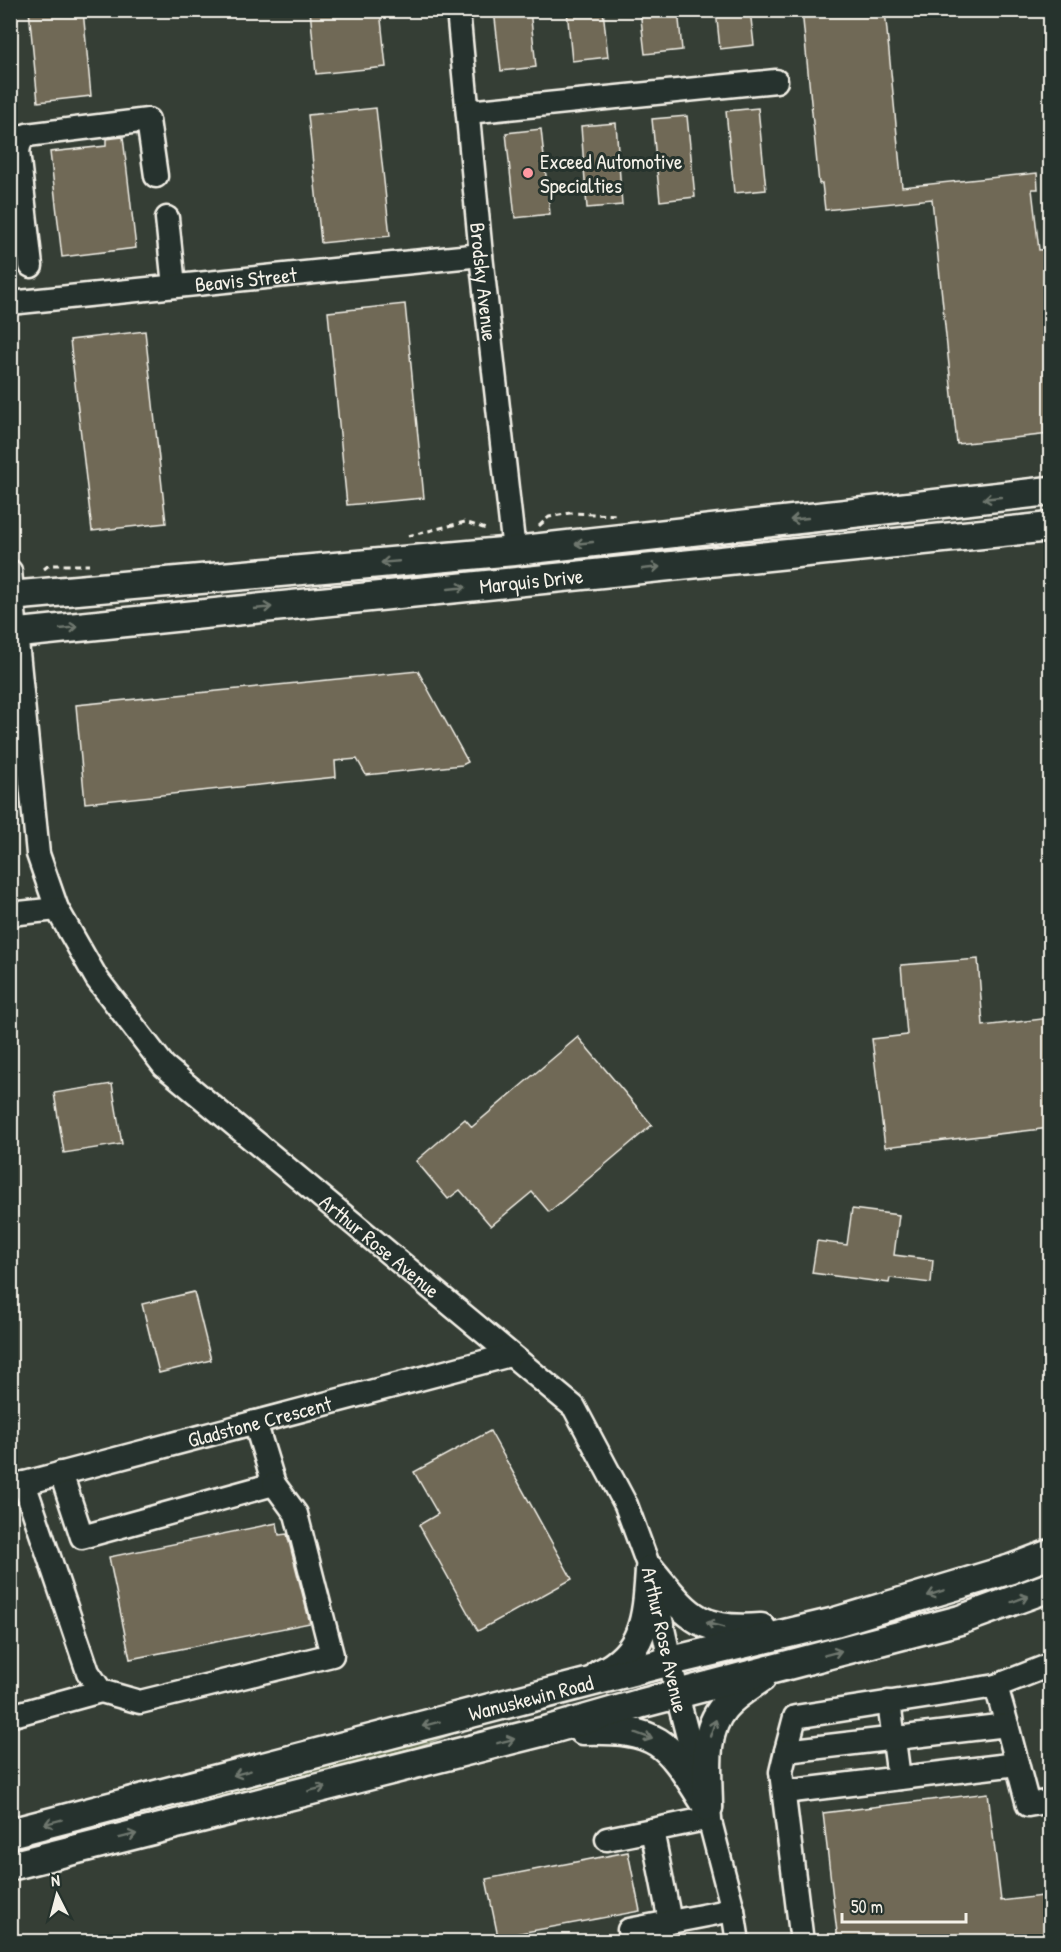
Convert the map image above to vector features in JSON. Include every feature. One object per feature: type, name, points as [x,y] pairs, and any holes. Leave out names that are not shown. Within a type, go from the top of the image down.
[{"type":"main road","name":"Marquis Drive","points":[[12,588],[514,551],[1050,491]]},
{"type":"main road","name":"Marquis Drive","points":[[14,633],[1050,527]]},
{"type":"main road","name":"Wanuskewin Road","points":[[10,1833],[671,1661],[835,1622],[1000,1572],[1050,1554]]},
{"type":"main road","points":[[650,1569],[687,1613],[712,1626],[732,1629],[835,1622]]},
{"type":"main road","points":[[569,1688],[611,1669],[629,1655],[644,1627],[650,1569]]},
{"type":"main road","name":"Wanuskewin Road","points":[[10,1866],[544,1731],[960,1620],[1050,1587]]},
{"type":"main road","points":[[709,1813],[708,1755],[710,1734],[716,1719],[723,1708],[739,1693],[777,1668]]},
{"type":"main road","points":[[544,1731],[615,1730],[637,1732],[657,1741],[680,1763],[709,1813]]},
{"type":"street","name":"Brodsky Avenue","points":[[458,10],[481,255],[514,551]]},
{"type":"street","points":[[468,112],[776,81]]},
{"type":"street","points":[[31,266],[19,228],[14,152],[21,138],[27,135],[148,120],[156,176]]},
{"type":"street","points":[[168,218],[174,286]]},
{"type":"street","name":"Beavis Street","points":[[10,303],[481,255]]},
{"type":"street","name":"Arthur Rose Avenue","points":[[12,588],[14,633],[38,854],[57,909],[97,979],[164,1065],[574,1407],[626,1505],[650,1569],[678,1695],[733,1911],[738,1941]]},
{"type":"street","points":[[10,914],[57,909]]},
{"type":"street","name":"Gladstone Crescent","points":[[17,1485],[510,1355]]},
{"type":"street","points":[[10,1716],[101,1691],[140,1702],[332,1655],[296,1514],[274,1484],[255,1422]]},
{"type":"street","points":[[61,1473],[82,1537],[274,1484]]},
{"type":"street","points":[[17,1485],[88,1672],[101,1691]]},
{"type":"street","points":[[802,1941],[781,1772],[795,1717],[996,1686],[1050,1665]]},
{"type":"street","points":[[996,1686],[1028,1805],[1050,1801]]},
{"type":"street","points":[[889,1702],[899,1778]]},
{"type":"street","points":[[786,1750],[1007,1725]]},
{"type":"street","points":[[784,1792],[1017,1764]]},
{"type":"street","points":[[607,1839],[652,1830],[709,1813]]},
{"type":"street","points":[[652,1830],[670,1922]]},
{"type":"street","points":[[629,1930],[733,1911]]},
{"type":"green space","points":[[466,1729],[417,1747],[11,1852],[11,1845]]},
{"type":"building","points":[[29,10],[83,10],[91,96],[38,102]]},
{"type":"building","points":[[310,10],[380,10],[386,67],[316,74]]},
{"type":"building","points":[[494,10],[530,10],[536,67],[501,71]]},
{"type":"building","points":[[567,10],[603,10],[608,57],[572,61]]},
{"type":"building","points":[[640,10],[678,10],[682,50],[645,54]]},
{"type":"building","points":[[716,10],[750,10],[754,45],[720,49]]},
{"type":"building","points":[[802,10],[885,10],[902,187],[1037,173],[1038,189],[1032,189],[1039,250],[1050,249],[1050,434],[957,444],[932,199],[825,210],[822,183],[819,184]]},
{"type":"building","points":[[376,108],[390,236],[321,243],[308,115]]},
{"type":"building","points":[[758,108],[766,190],[734,193],[726,111]]},
{"type":"building","points":[[687,116],[695,197],[660,201],[652,119]]},
{"type":"building","points":[[616,123],[622,205],[587,208],[581,126]]},
{"type":"building","name":"Exceed Automotive Specialties","points":[[541,129],[550,214],[515,218],[506,133]]},
{"type":"building","points":[[123,137],[136,248],[62,257],[50,152],[106,146],[106,139]]},
{"type":"building","points":[[405,304],[424,498],[347,505],[328,312]]},
{"type":"building","points":[[145,331],[166,523],[92,531],[70,340]]},
{"type":"building","points":[[418,671],[468,762],[462,765],[366,775],[357,759],[335,761],[336,777],[85,803],[76,705]]},
{"type":"building","points":[[978,959],[983,1026],[1050,1018],[1050,1128],[885,1147],[872,1039],[907,1035],[901,965]]},
{"type":"building","points":[[578,1037],[652,1125],[549,1212],[532,1192],[491,1226],[460,1190],[448,1199],[416,1161],[465,1119],[472,1127]]},
{"type":"building","points":[[112,1084],[122,1144],[64,1153],[54,1093]]},
{"type":"building","points":[[852,1209],[899,1215],[894,1255],[933,1260],[931,1283],[890,1278],[889,1283],[812,1273],[817,1241],[847,1245]]},
{"type":"building","points":[[194,1292],[211,1360],[159,1373],[142,1304]]},
{"type":"building","points":[[490,1431],[572,1579],[478,1631],[419,1525],[438,1514],[414,1472]]},
{"type":"building","points":[[277,1523],[279,1535],[287,1534],[310,1623],[130,1659],[109,1557]]},
{"type":"building","points":[[988,1793],[1001,1901],[1050,1895],[1050,1941],[838,1941],[823,1813]]},
{"type":"building","points":[[628,1852],[640,1911],[498,1937],[486,1879]]},
{"type":"place","name":"Exceed Automotive Specialties","points":[[528,173]]}]
